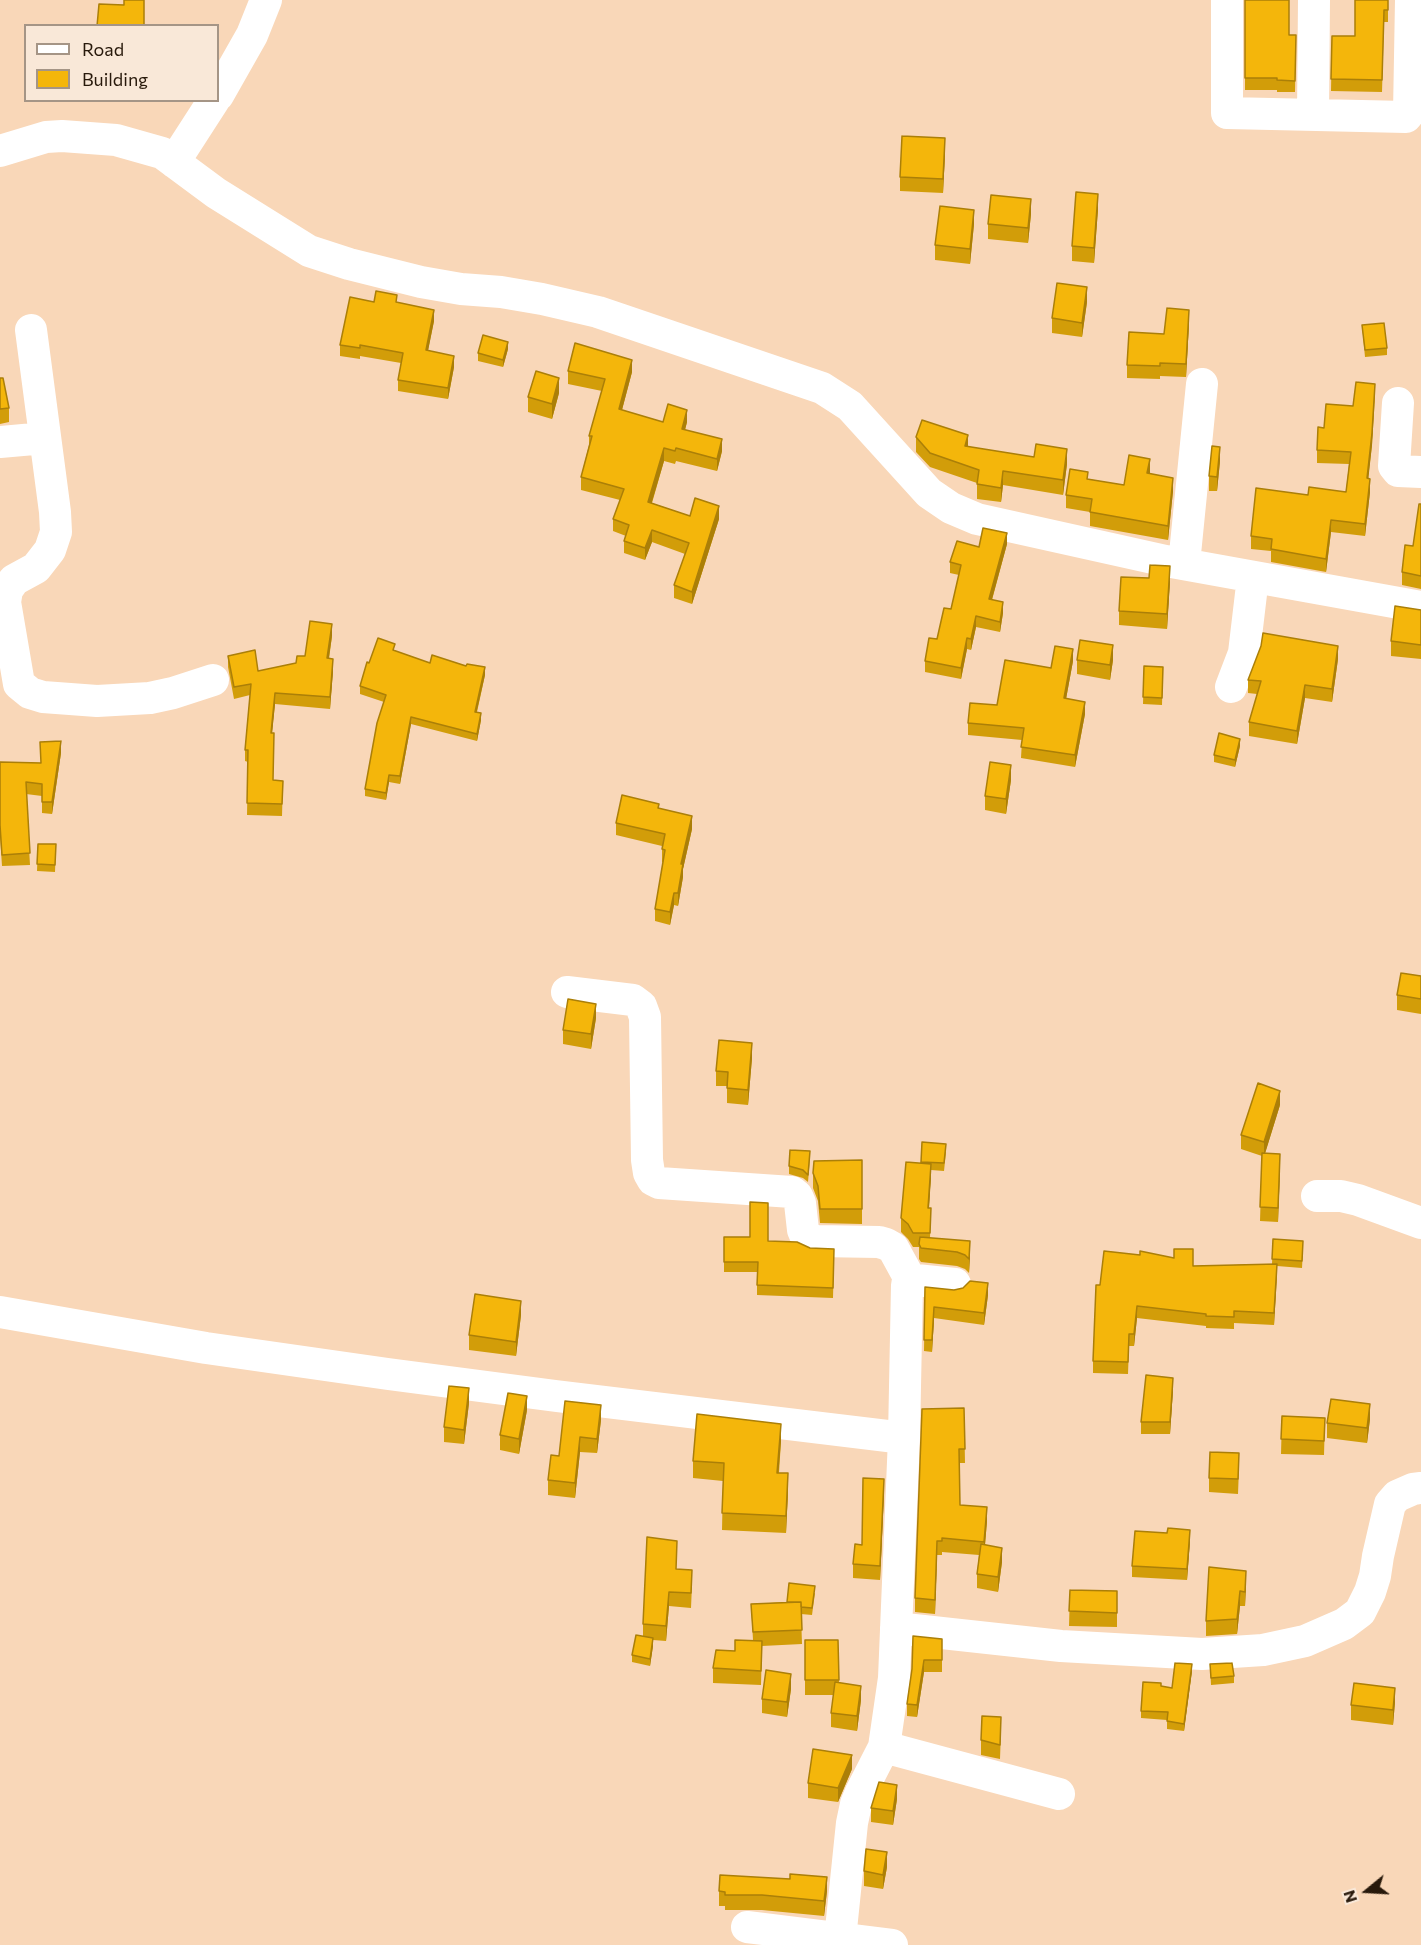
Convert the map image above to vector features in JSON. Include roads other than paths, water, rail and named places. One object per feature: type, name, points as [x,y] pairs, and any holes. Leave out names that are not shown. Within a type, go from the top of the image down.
[{"type":"street","points":[[1227,0],[1227,113],[1408,116],[1411,0]]},
{"type":"street","points":[[1313,115],[1314,0]]},
{"type":"street","points":[[219,93],[252,35],[256,1]]},
{"type":"street","points":[[174,162],[213,102]]},
{"type":"street","points":[[0,151],[46,137],[86,137],[125,143],[162,153],[216,193],[309,251],[349,264],[422,282],[461,289],[521,295],[598,312],[822,388],[850,406],[929,493],[951,508],[977,519],[1184,564],[1421,607]]},
{"type":"street","points":[[31,330],[56,532],[50,550],[36,568],[14,580],[7,590],[5,602],[10,687],[43,697],[98,701],[150,699],[213,680]]},
{"type":"street","points":[[1184,564],[1202,384]]},
{"type":"street","points":[[1398,403],[1395,468],[1398,471],[1421,472]]},
{"type":"street","points":[[0,442],[45,438]]},
{"type":"street","points":[[1231,687],[1244,653],[1253,577]]},
{"type":"street","points":[[567,992],[633,1000],[641,1006],[645,1017],[646,1160],[653,1180],[659,1183],[792,1192],[800,1203],[806,1237],[816,1242],[886,1244],[893,1248],[911,1281]]},
{"type":"street","points":[[1317,1196],[1341,1196],[1358,1200],[1421,1223]]},
{"type":"street","points":[[840,1940],[852,1823],[856,1804],[884,1747],[894,1678],[904,1438],[907,1285],[916,1280],[955,1284]]},
{"type":"street","points":[[0,1312],[206,1348],[377,1372],[567,1398],[904,1438]]},
{"type":"street","points":[[896,1628],[1061,1646],[1202,1654],[1263,1650],[1305,1641],[1344,1624],[1360,1612],[1375,1576],[1390,1504],[1397,1496],[1421,1488]]},
{"type":"street","points":[[884,1747],[1059,1794]]},
{"type":"street","points":[[747,1928],[892,1945]]}]
